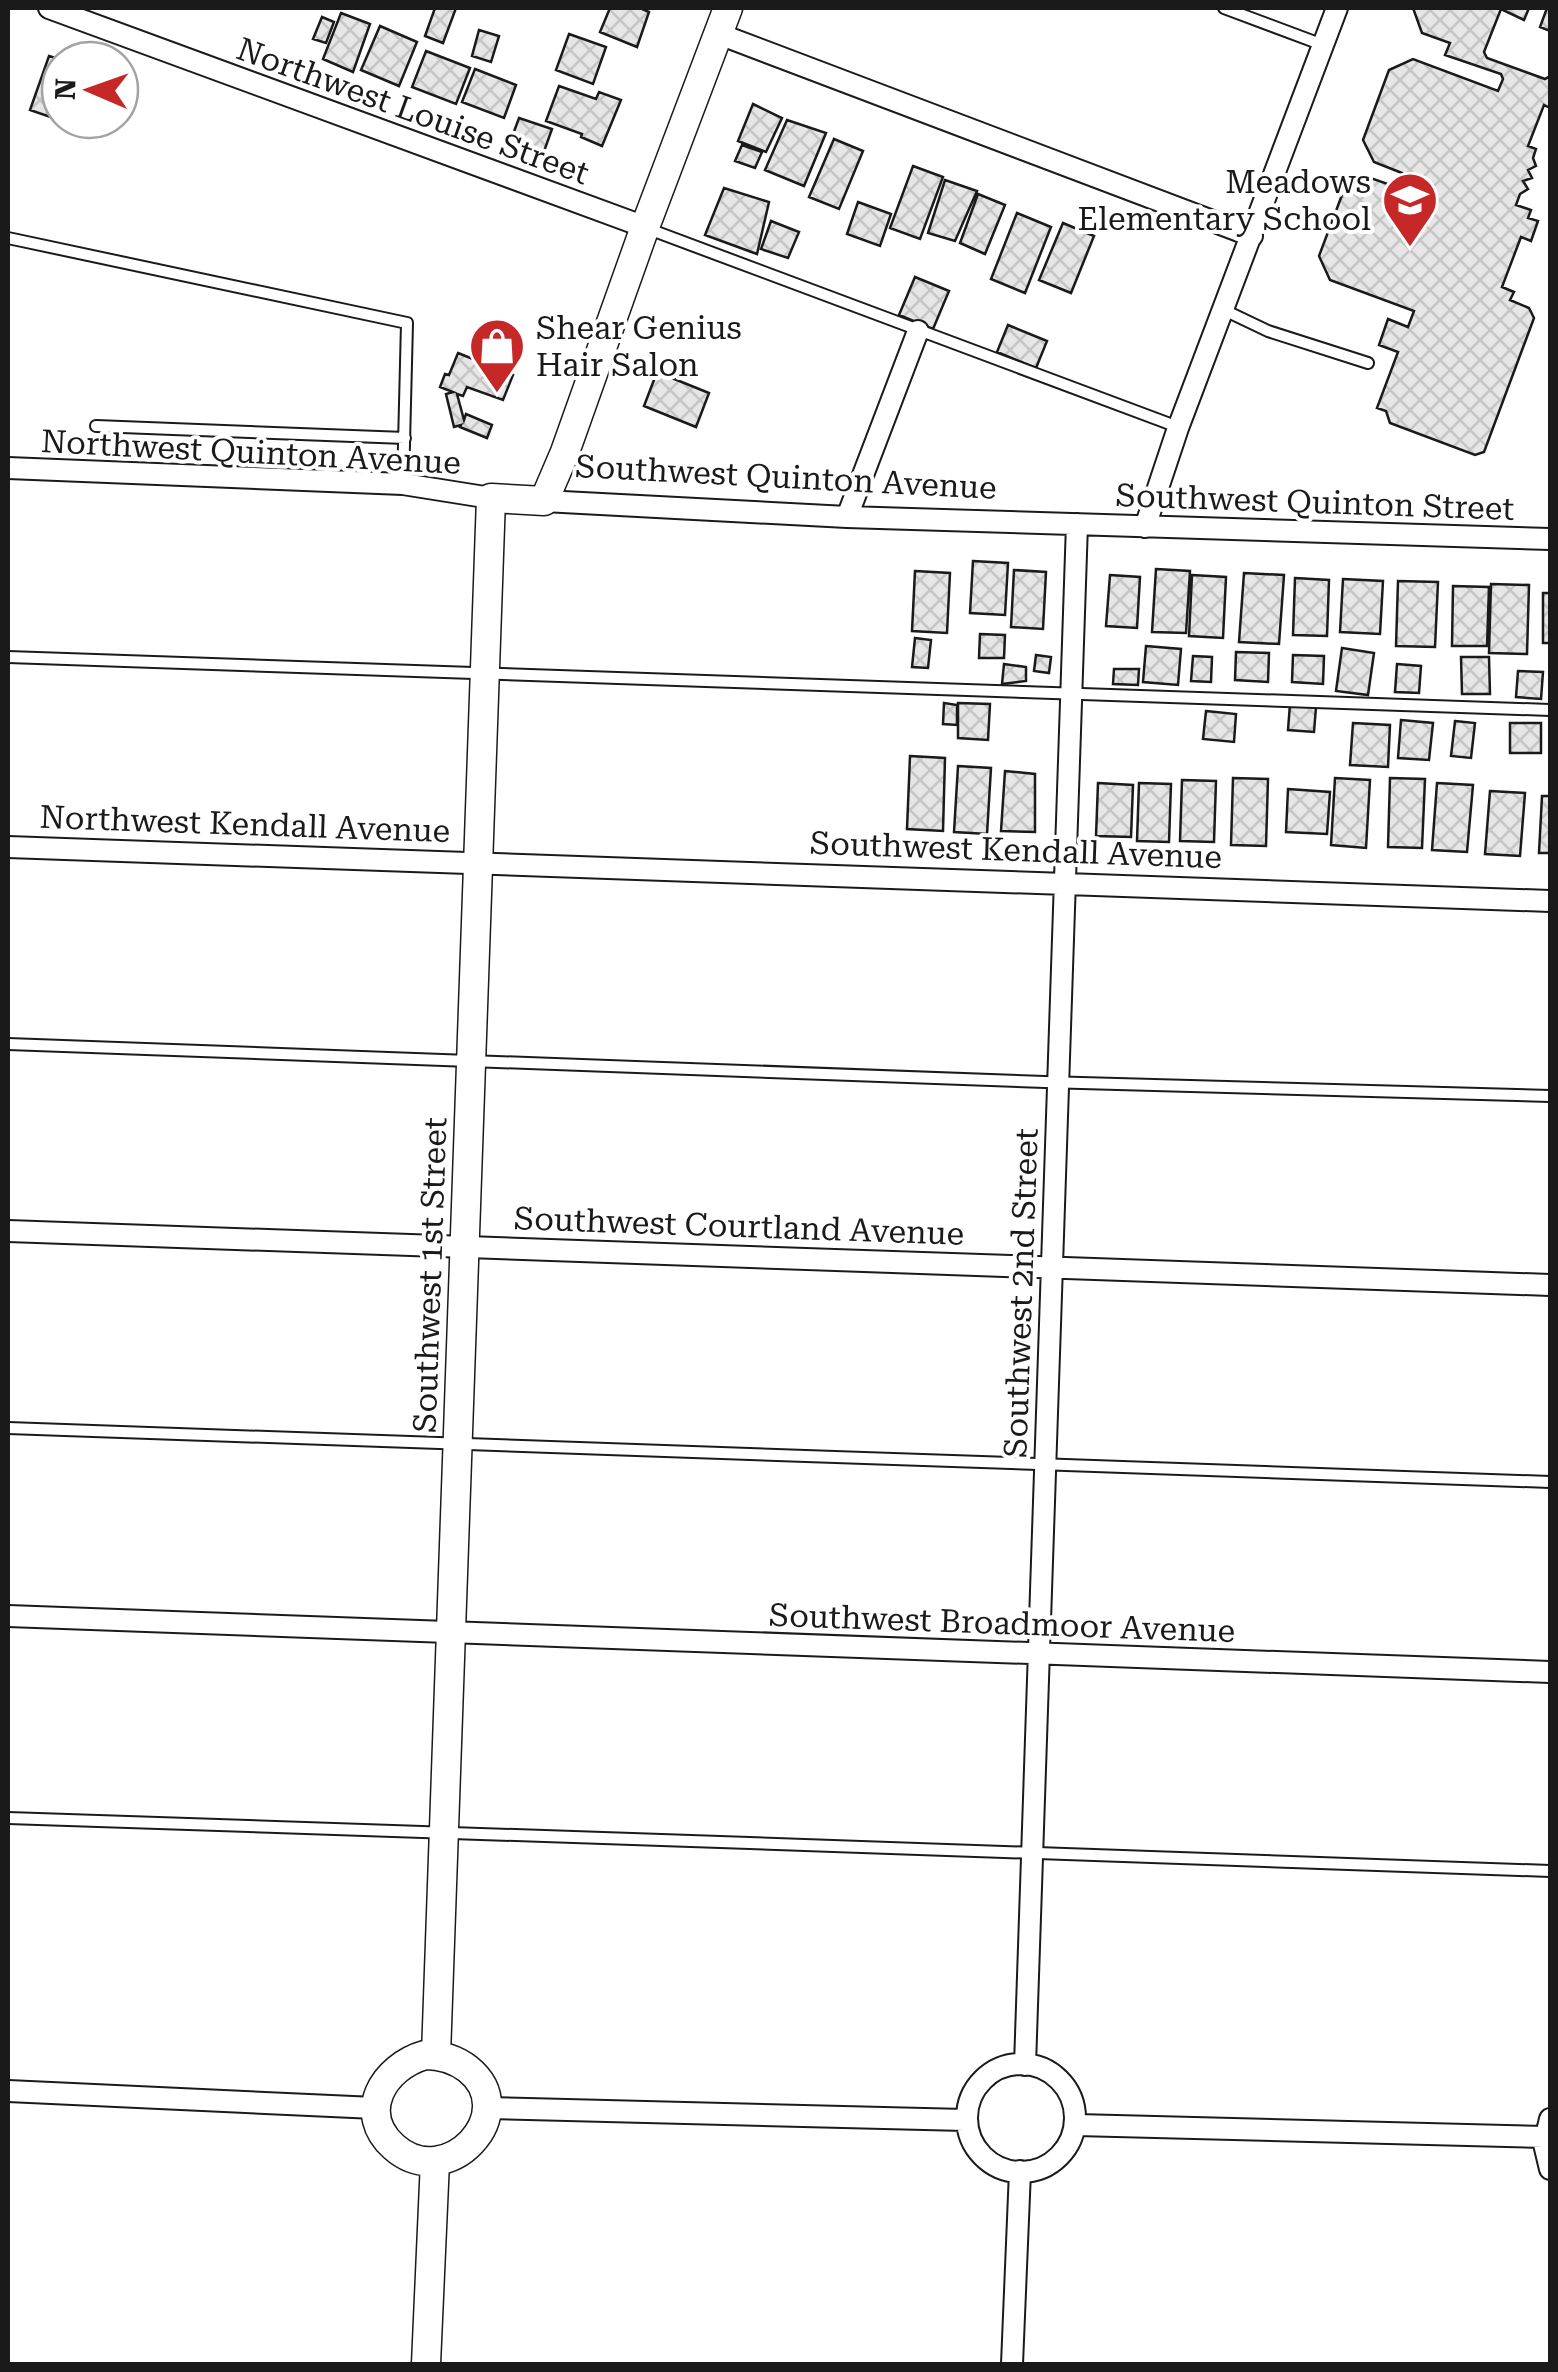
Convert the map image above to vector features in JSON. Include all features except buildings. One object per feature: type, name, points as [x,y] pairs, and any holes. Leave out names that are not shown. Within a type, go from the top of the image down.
[{"type":"street","name":"Northwest Louise Street","points":[[49,8],[644,227]]},
{"type":"street","points":[[1146,528],[1178,428],[1337,8]]},
{"type":"street","points":[[544,501],[724,21],[1252,236]]},
{"type":"street","points":[[847,517],[918,330]]},
{"type":"street","name":"Northwest Quinton Avenue","points":[[8,468],[403,484],[492,498]]},
{"type":"street","name":"Southwest Quinton Avenue","points":[[492,498],[847,517],[1078,524]]},
{"type":"street","name":"Southwest 1st Street","points":[[436,2055],[492,498]]},
{"type":"street","name":"Southwest Quinton Street","points":[[1078,524],[1550,539]]},
{"type":"street","name":"Southwest 2nd Street","points":[[1025,2064],[1078,524]]},
{"type":"street","name":"Northwest Kendall Avenue","points":[[8,847],[480,862]]},
{"type":"street","name":"Southwest Kendall Avenue","points":[[480,862],[1550,901]]},
{"type":"street","name":"Southwest Courtland Avenue","points":[[8,1231],[1051,1265],[1550,1286]]},
{"type":"street","name":"Southwest Broadmoor Avenue","points":[[8,1616],[1550,1672]]},
{"type":"street","points":[[436,2055],[456,2061],[472,2072],[483,2089],[487,2108],[478,2137],[454,2156],[435,2161],[398,2151],[380,2130],[375,2108],[384,2081],[395,2068],[409,2060],[436,2055]]},
{"type":"street","points":[[1025,2064],[1047,2070],[1064,2084],[1074,2104],[1076,2125],[1057,2159],[1020,2172],[990,2162],[970,2139],[964,2120],[970,2098],[983,2079],[1003,2067],[1025,2064]]},
{"type":"street","points":[[8,2092],[375,2108]]},
{"type":"street","points":[[487,2108],[964,2120]]},
{"type":"street","points":[[1076,2125],[1548,2128],[1545,2156],[1550,2170]]},
{"type":"street","points":[[426,2364],[435,2161]]},
{"type":"street","points":[[1012,2364],[1020,2172]]},
{"type":"lane","points":[[1224,8],[1324,46]]},
{"type":"lane","points":[[644,227],[1178,428]]},
{"type":"lane","points":[[8,238],[407,323],[403,484]]},
{"type":"lane","points":[[1224,310],[1268,330],[1368,363]]},
{"type":"lane","points":[[96,426],[404,438]]},
{"type":"lane","points":[[8,657],[1550,710]]},
{"type":"lane","points":[[8,1044],[1550,1096]]},
{"type":"lane","points":[[8,1428],[1550,1482]]},
{"type":"lane","points":[[8,1818],[1032,1850],[1550,1871]]},
{"type":"place","name":"Meadows Elementary School","points":[[1410,249]]},
{"type":"place","name":"Shear Genius Hair Salon","points":[[497,395]]}]
